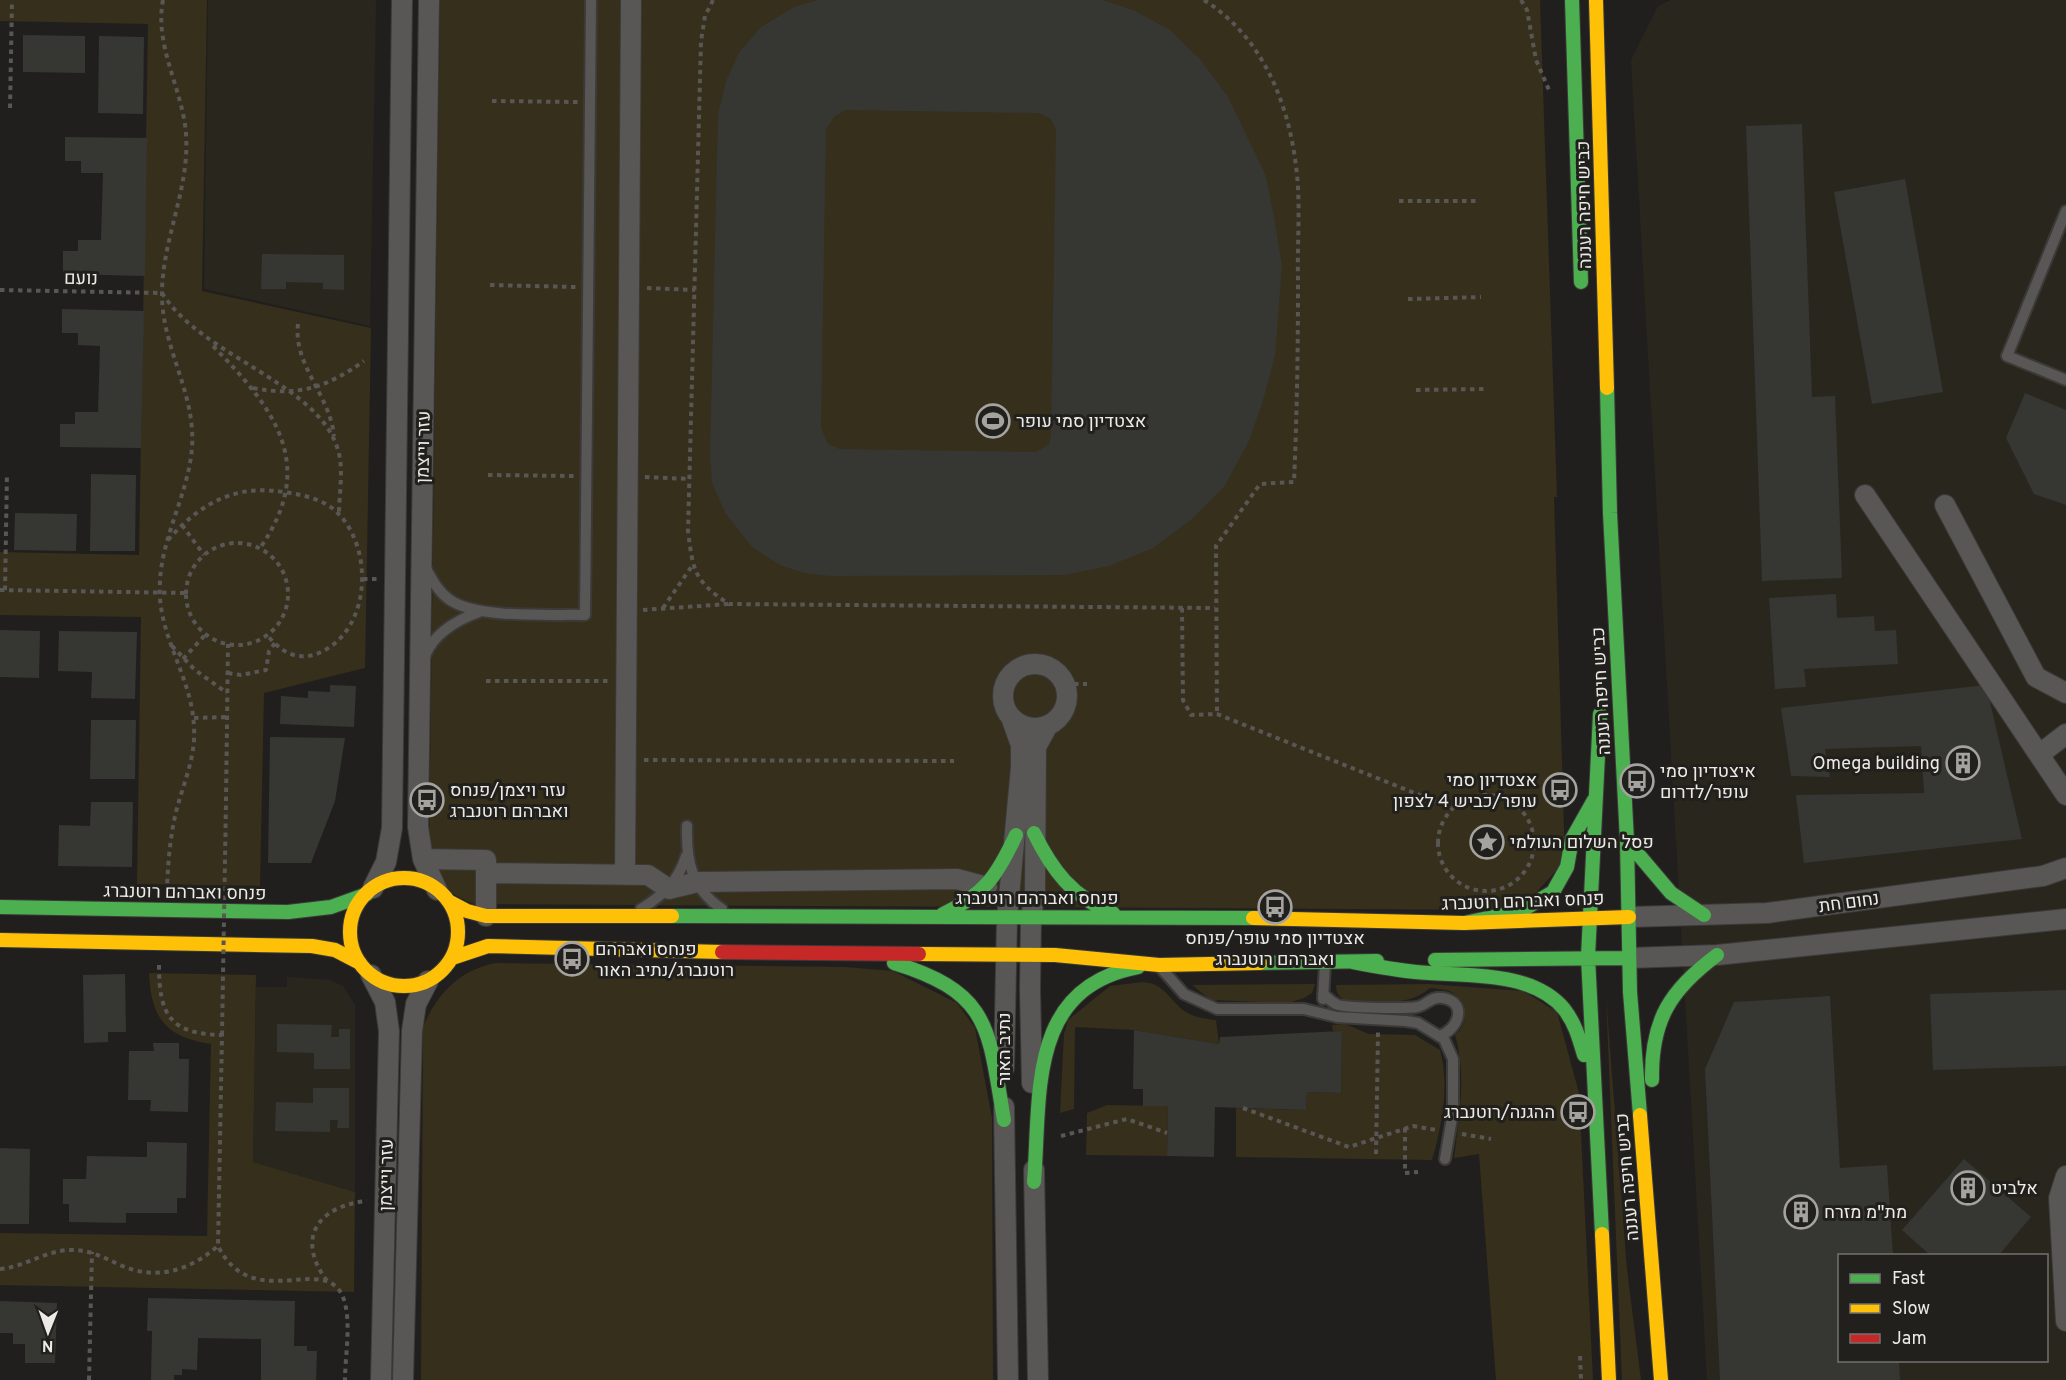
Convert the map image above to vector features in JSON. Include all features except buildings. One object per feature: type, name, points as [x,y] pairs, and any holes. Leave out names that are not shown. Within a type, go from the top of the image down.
[{"type":"main road","name":"כביש חיפה רעננה","points":[[1572,0],[1582,298]]},
{"type":"main road","name":"כביש חיפה רעננה","points":[[1596,0],[1609,502],[1627,841],[1629,958],[1661,1380]]},
{"type":"main road","points":[[1598,74],[1601,0]]},
{"type":"main road","name":"כביש חיפה רעננה","points":[[1599,704],[1598,794],[1588,917],[1588,957],[1609,1380]]},
{"type":"main road","points":[[1464,923],[1521,911],[1553,892],[1567,867],[1572,838],[1598,794]]},
{"type":"main road","points":[[938,916],[978,897],[1025,834],[1064,884],[1083,901],[1124,916]]},
{"type":"main road","points":[[1627,841],[1656,878],[1686,907],[1704,915]]},
{"type":"main road","points":[[0,940],[318,946],[335,950],[365,969],[394,986],[412,986],[428,981],[442,971],[452,958],[458,933],[456,916],[443,895],[422,882],[405,879],[388,881],[370,891],[357,907],[351,923],[351,940],[365,969]]},
{"type":"main road","name":"פנחס ואברהם רוטנברג","points":[[0,908],[297,911],[331,907],[370,891]]},
{"type":"main road","name":"פנחס ואברהם רוטנברג","points":[[443,895],[467,911],[486,916],[1031,918],[1124,916],[1464,923],[1629,917]]},
{"type":"main road","points":[[452,958],[488,946],[827,954],[1032,955],[1159,965],[1629,958]]},
{"type":"main road","points":[[827,954],[895,963],[925,971],[950,982],[970,1000],[989,1040],[1004,1120]]},
{"type":"main road","points":[[1654,1099],[1652,1075],[1656,1038],[1665,1012],[1680,985],[1717,955]]},
{"type":"main road","points":[[1353,962],[1407,971],[1499,978],[1522,982],[1546,993],[1572,1019],[1582,1042],[1596,1123]]},
{"type":"main road","points":[[1034,1182],[1046,1055],[1057,1018],[1080,991],[1103,978],[1127,969],[1159,965]]},
{"type":"main road","points":[[1658,1158],[1661,1206],[1659,1360]]},
{"type":"street","name":"עזר וייצמן","points":[[370,891],[388,855],[392,828],[402,0]]},
{"type":"street","name":"עזר וייצמן","points":[[429,0],[418,827],[423,859],[443,895]]},
{"type":"street","points":[[625,875],[631,0]]},
{"type":"street","points":[[1865,495],[2066,795]]},
{"type":"street","points":[[1945,505],[2036,677],[2066,693]]},
{"type":"street","points":[[1039,664],[1049,667],[1059,674],[1065,684],[1066,707],[1060,717],[1047,726],[1036,729],[1024,727],[1012,720],[1005,711],[1003,688],[1012,673],[1021,666],[1039,664]]},
{"type":"street","name":"נתיב האור","points":[[1012,720],[1021,745],[1025,834],[1035,891],[1031,918],[1030,989],[1038,1380]]},
{"type":"street","name":"נתיב האור","points":[[1008,1380],[1004,1120],[1006,918],[1025,834],[1036,747],[1047,726]]},
{"type":"street","points":[[2040,754],[2066,734]]},
{"type":"street","points":[[423,859],[486,860],[486,916]]},
{"type":"street","name":"נחום חת","points":[[1629,917],[1779,912],[2043,876],[2066,868]]},
{"type":"street","points":[[486,873],[648,875],[669,889],[698,882],[957,879],[987,887]]},
{"type":"street","points":[[1629,958],[1717,955],[2066,919]]},
{"type":"street","name":"עזר וייצמן","points":[[365,969],[385,1002],[389,1025],[381,1380]]},
{"type":"street","name":"עזר וייצמן","points":[[403,1380],[412,1025],[416,1004],[428,981]]},
{"type":"street","points":[[2066,1176],[2059,1198],[2066,1321]]},
{"type":"lane","points":[[422,562],[439,589],[451,601],[479,612],[585,615],[591,0]]},
{"type":"lane","points":[[2066,211],[2007,357],[2066,380]]},
{"type":"lane","points":[[420,667],[430,644],[448,627],[479,612]]},
{"type":"lane","points":[[687,826],[686,856],[689,870],[715,904],[734,917]]},
{"type":"lane","points":[[630,916],[669,889],[681,872],[686,856]]},
{"type":"lane","points":[[1323,1012],[1325,962]]},
{"type":"lane","points":[[1159,965],[1169,980],[1184,994],[1217,1009],[1304,1009],[1337,1017],[1418,1023],[1439,1036],[1449,1044],[1453,1059],[1449,1132],[1445,1159]]},
{"type":"lane","points":[[1323,994],[1340,1005],[1415,1007],[1435,998],[1447,999],[1456,1008],[1458,1020],[1452,1030],[1439,1036]]},
{"type":"path","points":[[10,108],[12,0]]},
{"type":"path","points":[[163,0],[165,40],[183,108],[187,148],[182,187],[167,249],[162,293],[166,334],[189,412],[192,436],[189,466],[161,568],[159,593],[168,640],[185,683],[194,718],[192,757],[172,835],[166,910]]},
{"type":"path","points":[[713,0],[705,16],[701,41],[688,531],[692,566],[706,589],[729,604]]},
{"type":"path","points":[[1204,0],[1225,13],[1253,45],[1272,77],[1285,111],[1297,167],[1299,371],[1294,482],[1260,484],[1216,546],[1217,714]]},
{"type":"path","points":[[1521,0],[1527,10],[1536,60],[1549,92]]},
{"type":"path","points":[[492,101],[590,103]]},
{"type":"path","points":[[1399,201],[1478,201]]},
{"type":"path","points":[[490,285],[588,287]]},
{"type":"path","points":[[629,287],[695,290]]},
{"type":"path","name":"נועם","points":[[0,290],[162,293]]},
{"type":"path","points":[[162,293],[178,314],[207,339],[252,388],[280,434],[288,466],[287,493],[276,523],[260,549]]},
{"type":"path","points":[[1408,298],[1481,297]]},
{"type":"path","points":[[298,324],[297,346],[329,412],[340,462],[339,514]]},
{"type":"path","points":[[207,339],[262,372],[310,409],[334,439]]},
{"type":"path","points":[[252,388],[288,392],[317,388],[364,361]]},
{"type":"path","points":[[1416,390],[1484,389]]},
{"type":"path","points":[[7,473],[2,590],[186,593]]},
{"type":"path","points":[[652,478],[690,479]]},
{"type":"path","points":[[168,541],[182,525],[208,504],[232,494],[257,490],[287,493],[318,501],[339,514],[350,532],[362,570],[362,593],[357,611],[340,639],[318,653],[296,655],[275,643],[267,635]]},
{"type":"path","points":[[182,525],[204,555]]},
{"type":"path","points":[[230,544],[246,544],[260,549],[279,565],[288,587],[285,611],[278,625],[267,635],[244,644],[228,644],[206,634],[191,616],[186,593],[192,570],[204,555],[230,544]]},
{"type":"path","points":[[662,609],[692,566]]},
{"type":"path","points":[[627,612],[729,604],[1215,608]]},
{"type":"path","points":[[1182,608],[1183,700],[1191,715],[1217,714],[1452,808]]},
{"type":"path","points":[[183,659],[206,634]]},
{"type":"path","points":[[168,640],[183,659],[228,693]]},
{"type":"path","points":[[228,673],[241,675],[266,670],[269,651],[275,643]]},
{"type":"path","points":[[228,644],[218,1246],[233,1269],[253,1280],[327,1281]]},
{"type":"path","points":[[486,681],[626,681]]},
{"type":"path","points":[[1065,684],[1087,684]]},
{"type":"path","points":[[194,718],[227,717]]},
{"type":"path","points":[[625,760],[954,761]]},
{"type":"path","points":[[1479,795],[1494,796],[1508,801],[1521,811],[1530,825],[1534,841],[1532,857],[1524,872],[1512,884],[1497,890],[1480,891],[1464,886],[1451,876],[1442,864],[1438,849],[1438,834],[1443,820],[1452,808],[1464,800],[1479,795]]},
{"type":"path","points":[[161,943],[159,977],[166,1014],[180,1028],[191,1033],[222,1035]]},
{"type":"path","points":[[1376,1154],[1378,1020]]},
{"type":"path","points":[[1243,1108],[1349,1147],[1413,1126],[1491,1139]]},
{"type":"path","points":[[1061,1137],[1127,1119],[1167,1133]]},
{"type":"path","points":[[1404,1128],[1405,1173],[1418,1172]]},
{"type":"path","points":[[345,1380],[345,1305],[338,1289],[319,1271],[312,1252],[313,1234],[318,1223],[326,1214],[351,1203],[385,1202]]},
{"type":"path","points":[[0,1269],[61,1251],[92,1252],[134,1270],[158,1273],[190,1265],[218,1246]]},
{"type":"path","points":[[89,1380],[92,1252]]},
{"type":"shaded area","points":[[0,0],[207,0],[202,291],[371,328],[365,668],[264,693],[260,886],[137,884],[141,617],[0,615],[0,552],[139,555],[148,24],[0,21]]},
{"type":"shaded area","points":[[208,0],[376,0],[370,326],[204,289]]},
{"type":"shaded area","name":"אצטדיון סמי עופר","points":[[440,0],[1540,0],[1557,497],[1554,497],[1565,861],[1520,910],[474,904],[446,888],[436,874],[429,843]]},
{"type":"shaded area","points":[[1671,0],[2066,0],[2066,1380],[1707,1380],[1631,60],[1658,6]]},
{"type":"shaded area","points":[[496,963],[845,967],[893,971],[957,1003],[975,1028],[992,1118],[993,1380],[421,1380],[423,1027],[435,1004],[451,985],[471,971]]},
{"type":"shaded area","points":[[149,973],[256,975],[253,1162],[355,1192],[354,1292],[0,1285],[0,1233],[207,1236],[211,1044],[183,1036],[172,1031],[164,1023],[153,1003]]},
{"type":"shaded area","points":[[287,977],[330,980],[343,986],[355,1005],[355,1192],[253,1162],[256,987],[287,987]]},
{"type":"shaded area","points":[[1150,983],[1166,992],[1184,1011],[1216,1020],[1219,1044],[1134,1030],[1075,1027],[1074,1109],[1060,1113],[1064,1034],[1068,1020],[1110,986]]},
{"type":"shaded area","points":[[1315,984],[1312,993],[1288,1003],[1211,1000],[1192,985]]},
{"type":"shaded area","points":[[1429,984],[1523,991],[1557,1012],[1579,1093],[1593,1380],[1496,1380],[1479,1154],[1454,1158],[1460,1112],[1461,1081],[1459,1050],[1455,1035],[1464,1020],[1463,1008],[1458,997],[1442,989],[1430,988],[1401,1001],[1347,1001],[1338,995],[1336,985]]},
{"type":"shaded area","points":[[1606,996],[1627,1270],[1641,1380],[1622,1380]]},
{"type":"shaded area","points":[[1345,1024],[1369,1034],[1415,1035],[1440,1050],[1443,1063],[1444,1105],[1432,1160],[1236,1157],[1236,1108],[1306,1110],[1307,1092],[1341,1093],[1342,1031],[1333,1031],[1332,1025]]},
{"type":"shaded area","points":[[1107,1105],[1168,1106],[1167,1156],[1086,1155],[1087,1113]]},
{"type":"traffic: fast","points":[[1572,0],[1581,282]]},
{"type":"traffic: fast","points":[[1607,388],[1610,513],[1627,841],[1630,992],[1640,1115]]},
{"type":"traffic: fast","points":[[1600,714],[1588,957],[1602,1234]]},
{"type":"traffic: fast","points":[[1464,923],[1521,911],[1553,892],[1567,867],[1572,839],[1594,800]]},
{"type":"traffic: fast","points":[[1034,833],[1048,859],[1065,881],[1086,899],[1113,913]]},
{"type":"traffic: fast","points":[[943,914],[980,891],[996,873],[1016,835]]},
{"type":"traffic: fast","points":[[1627,841],[1671,893],[1704,915]]},
{"type":"traffic: fast","points":[[0,907],[288,912],[331,907],[367,894]]},
{"type":"traffic: fast","points":[[672,916],[1253,918]]},
{"type":"traffic: fast","points":[[1652,1080],[1655,1040],[1666,1008],[1687,981],[1717,955]]},
{"type":"traffic: fast","points":[[1435,960],[1629,958]]},
{"type":"traffic: fast","points":[[1260,963],[1377,961]]},
{"type":"traffic: fast","points":[[1353,962],[1408,971],[1495,977],[1533,987],[1550,996],[1568,1014],[1584,1055]]},
{"type":"traffic: fast","points":[[894,963],[950,987],[968,1002],[980,1019],[994,1061],[1004,1120]]},
{"type":"traffic: fast","points":[[1034,1182],[1041,1081],[1047,1049],[1058,1021],[1076,997],[1102,979],[1138,967]]},
{"type":"traffic: slow","points":[[1596,0],[1607,388]]},
{"type":"traffic: slow","points":[[404,878],[425,882],[442,894],[454,911],[458,932],[454,953],[442,970],[425,982],[404,986],[383,982],[366,970],[354,953],[350,932],[354,911],[366,894],[383,882],[404,878]]},
{"type":"traffic: slow","points":[[448,901],[467,911],[486,916],[672,916]]},
{"type":"traffic: slow","points":[[1253,918],[1464,923],[1629,917]]},
{"type":"traffic: slow","points":[[0,940],[312,946],[335,950],[360,963]]},
{"type":"traffic: slow","points":[[452,958],[488,946],[722,952]]},
{"type":"traffic: slow","points":[[919,954],[1055,955],[1159,965],[1260,963]]},
{"type":"traffic: slow","points":[[1640,1115],[1661,1380]]},
{"type":"traffic: slow","points":[[1602,1234],[1609,1380]]},
{"type":"traffic: jam","points":[[722,952],[919,954]]},
{"type":"place","name":"אצטדיון סמי עופר","points":[[993,421]]},
{"type":"place","name":"Omega building","points":[[1963,763]]},
{"type":"place","name":"איצטדיון סמי עופר/לדרום","points":[[1637,781]]},
{"type":"place","name":"אצטדיון סמי עופר/כביש 4 לצפון","points":[[1560,790]]},
{"type":"place","name":"עזר ויצמן/פנחס ואברהם רוטנברג","points":[[427,800]]},
{"type":"place","name":"פסל השלום העולמי","points":[[1487,842]]},
{"type":"place","name":"אצטדיון סמי עופר/פנחס ואברהם רוטנברג","points":[[1275,907]]},
{"type":"place","name":"פנחס ואברהם רוטנברג/נתיב האור","points":[[572,959]]},
{"type":"place","name":"ההגנה/רוטנברג","points":[[1578,1112]]},
{"type":"place","name":"אלביט","points":[[1968,1188]]},
{"type":"place","name":"מת\"מ מזרח","points":[[1801,1212]]}]
